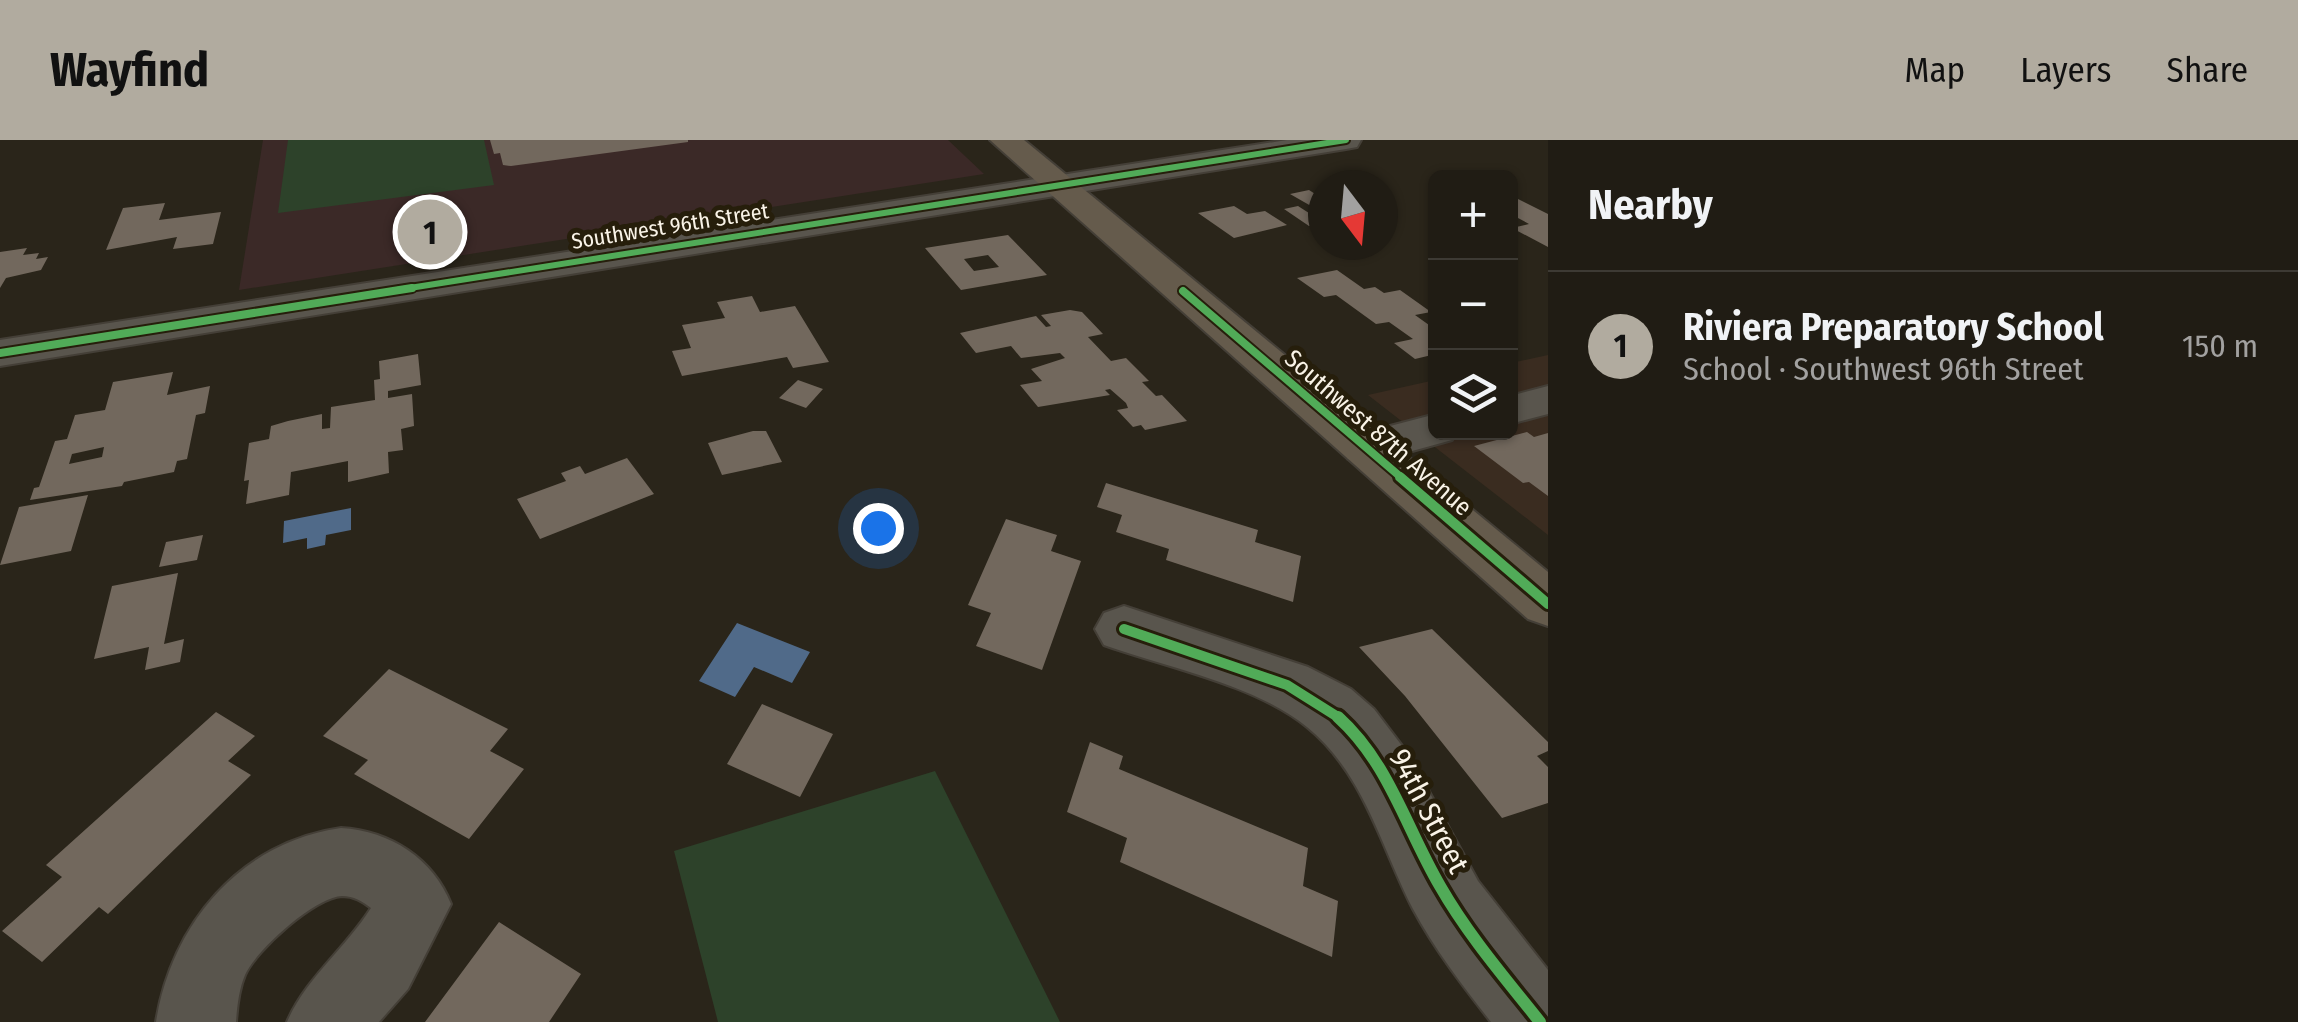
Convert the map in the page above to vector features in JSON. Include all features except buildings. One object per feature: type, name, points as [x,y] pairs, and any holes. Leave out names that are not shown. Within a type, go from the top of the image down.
[{"type":"main road","name":"Southwest 87th Avenue","points":[[1006,140],[1548,604]]},
{"type":"street","name":"Southwest 96th Street","points":[[0,354],[1346,140]]},
{"type":"street","points":[[1518,408],[1548,400]]},
{"type":"street","points":[[1364,448],[1428,431]]},
{"type":"street","name":"94th Street","points":[[1124,629],[1301,691],[1330,708],[1355,733],[1394,787],[1451,906],[1540,1022]]},
{"type":"street","points":[[196,1022],[218,948],[243,918],[280,889],[331,863],[364,866],[399,881],[415,904],[380,962],[328,1022]]},
{"type":"shaded area","points":[[263,140],[948,140],[984,174],[239,290]]},
{"type":"shaded area","points":[[1548,355],[1548,535],[1368,395],[1428,382],[1428,440],[1518,440],[1518,361]]},
{"type":"green space","points":[[288,140],[484,140],[494,185],[278,213]]},
{"type":"green space","points":[[935,771],[1060,1022],[718,1022],[674,851]]},
{"type":"water","points":[[351,508],[351,530],[326,535],[325,545],[307,549],[307,538],[283,543],[284,521]]},
{"type":"water","points":[[737,623],[810,652],[792,683],[754,667],[735,697],[699,681]]},
{"type":"cycle path","points":[[0,353],[1346,140]]},
{"type":"cycle path","points":[[1183,291],[1548,604]]},
{"type":"cycle path","points":[[1124,629],[1287,685],[1329,708],[1370,752],[1452,907],[1540,1022]]},
{"type":"place","name":"Riviera Preparatory School","points":[[430,232]]}]
